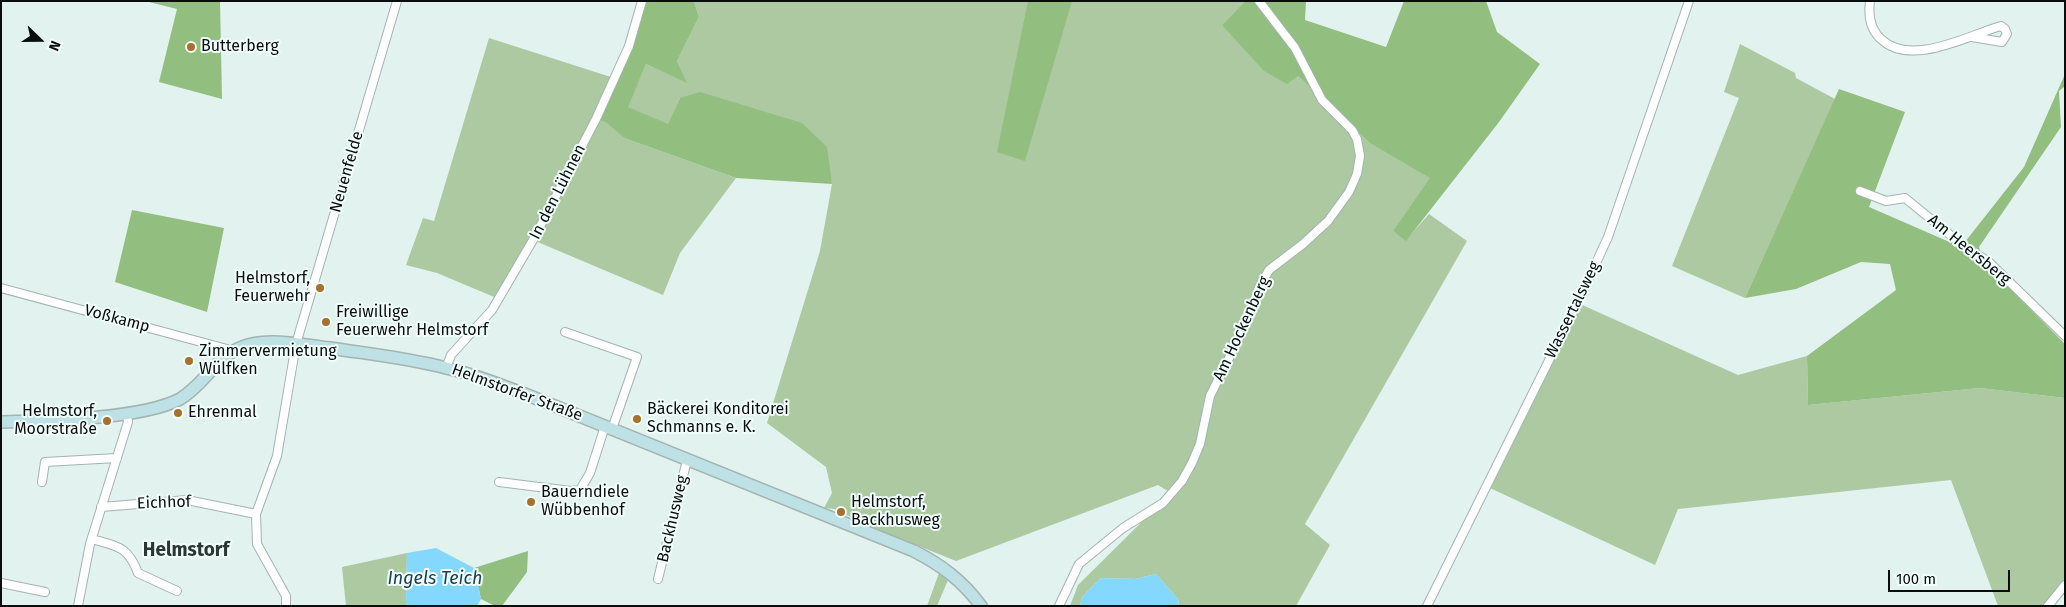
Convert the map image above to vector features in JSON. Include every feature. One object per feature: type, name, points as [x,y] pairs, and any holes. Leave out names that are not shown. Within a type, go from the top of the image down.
[{"type":"main road","name":"Helmstorfer Straße","points":[[1,422],[127,412],[166,406],[182,398],[229,353],[247,345],[264,343],[296,344],[446,368],[525,394],[914,551],[936,562],[955,576],[980,606]]},
{"type":"street","name":"Neuenfelde","points":[[256,514],[277,456],[296,344],[398,1]]},
{"type":"street","name":"In den Lühnen","points":[[446,368],[454,352],[496,304],[533,240],[596,119],[627,52],[642,1]]},
{"type":"street","name":"Am Hockenberg","points":[[1059,606],[1079,564],[1123,528],[1163,503],[1182,480],[1200,444],[1210,396],[1242,332],[1259,288],[1270,270],[1304,244],[1328,221],[1349,192],[1357,174],[1360,156],[1357,138],[1352,130],[1322,100],[1295,48],[1259,1]]},
{"type":"street","name":"Wassertalsweg","points":[[1427,606],[1578,302],[1608,237],[1689,1]]},
{"type":"street","points":[[1870,1],[1870,22],[1877,36],[1886,44],[1900,50],[1927,50],[1972,37]]},
{"type":"street","name":"Am Heersberg","points":[[1860,191],[1886,201],[1905,198],[1965,247],[1989,262],[2065,336]]},
{"type":"street","name":"Voßkamp","points":[[1,288],[227,349],[229,353]]},
{"type":"street","points":[[499,482],[571,491],[580,490],[590,473],[637,357],[565,332]]},
{"type":"street","points":[[78,606],[92,538],[128,422],[127,412]]},
{"type":"street","points":[[42,482],[45,462],[118,458]]},
{"type":"street","name":"Backhusweg","points":[[658,579],[687,460]]},
{"type":"street","name":"Eichhof","points":[[101,507],[187,500],[256,514]]},
{"type":"street","points":[[256,514],[257,544],[286,596],[286,606]]},
{"type":"street","points":[[92,538],[121,549],[132,556],[138,572],[177,591]]},
{"type":"street","points":[[1,583],[45,592]]},
{"type":"street","points":[[2048,606],[2065,586]]},
{"type":"green space","points":[[145,1],[220,1],[222,99],[159,82],[177,9]]},
{"type":"green space","points":[[639,1],[694,1],[699,17],[677,61],[687,83],[646,64],[628,107],[668,124],[680,98],[700,92],[802,123],[827,147],[832,184],[736,178],[624,138],[606,122],[596,119],[627,45]]},
{"type":"green space","points":[[694,1],[1245,1],[1222,25],[1298,76],[1371,144],[1431,178],[1393,231],[1406,240],[1429,214],[1467,241],[1305,524],[1330,545],[1296,606],[1179,606],[1178,599],[1156,574],[1135,579],[1101,578],[1082,597],[1080,606],[1070,606],[1078,585],[1171,493],[1158,485],[956,561],[874,528],[834,509],[824,508],[832,493],[826,467],[767,423],[820,251],[832,184],[829,171],[680,98],[668,125],[627,107],[646,64],[686,82],[677,61],[699,17]]},
{"type":"green space","points":[[1028,1],[1072,1],[1025,161],[997,152]]},
{"type":"green space","points":[[1245,1],[1306,1],[1305,20],[1386,47],[1404,1],[1486,1],[1497,32],[1540,64],[1499,122],[1406,241],[1393,231],[1430,178],[1371,144],[1298,76],[1287,84],[1264,71],[1222,25]]},
{"type":"green space","points":[[489,38],[614,78],[596,119],[606,121],[624,138],[736,178],[680,253],[663,295],[533,240],[499,299],[437,273],[406,265],[423,218],[434,221]]},
{"type":"green space","points":[[1740,44],[1795,73],[1796,78],[1835,99],[1745,298],[1672,266],[1739,98],[1724,92]]},
{"type":"green space","points":[[2065,74],[2065,86],[2059,91],[2061,127],[1979,247],[1983,261],[2065,344],[2065,398],[1980,388],[1808,405],[1807,356],[1896,290],[1890,264],[1861,262],[1796,289],[1745,298],[1839,89],[1905,112],[1869,207],[1961,247],[2024,167]]},
{"type":"green space","points":[[132,210],[224,228],[207,312],[115,282]]},
{"type":"green space","points":[[1580,304],[1738,375],[1807,356],[1808,405],[1980,388],[2065,398],[2065,583],[2046,606],[1998,606],[1951,480],[1678,509],[1655,565],[1490,488]]},
{"type":"green space","points":[[528,551],[527,572],[502,606],[495,606],[481,599],[474,568]]},
{"type":"green space","points":[[407,553],[406,603],[408,606],[346,606],[342,567]]},
{"type":"green space","points":[[939,573],[948,580],[937,606],[927,606]]},
{"type":"water","name":"Ingels Teich","points":[[436,548],[474,568],[481,599],[477,606],[408,606],[406,603],[407,553]]},
{"type":"water","points":[[1156,574],[1178,599],[1179,606],[1080,606],[1082,597],[1101,578],[1135,579]]},
{"type":"place","name":"Butterberg","points":[[191,47]]},
{"type":"place","name":"Helmstorf, Feuerwehr","points":[[320,288]]},
{"type":"place","name":"Freiwillige Feuerwehr Helmstorf","points":[[326,322]]},
{"type":"place","name":"Zimmervermietung Wülfken","points":[[189,361]]},
{"type":"place","name":"Ehrenmal","points":[[178,413]]},
{"type":"place","name":"Bäckerei Konditorei Schmanns e. K.","points":[[637,419]]},
{"type":"place","name":"Helmstorf, Moorstraße","points":[[107,421]]},
{"type":"place","name":"Bauerndiele Wübbenhof","points":[[531,502]]},
{"type":"place","name":"Helmstorf, Backhusweg","points":[[841,512]]},
{"type":"district","name":"Helmstorf","points":[[186,551]]}]
